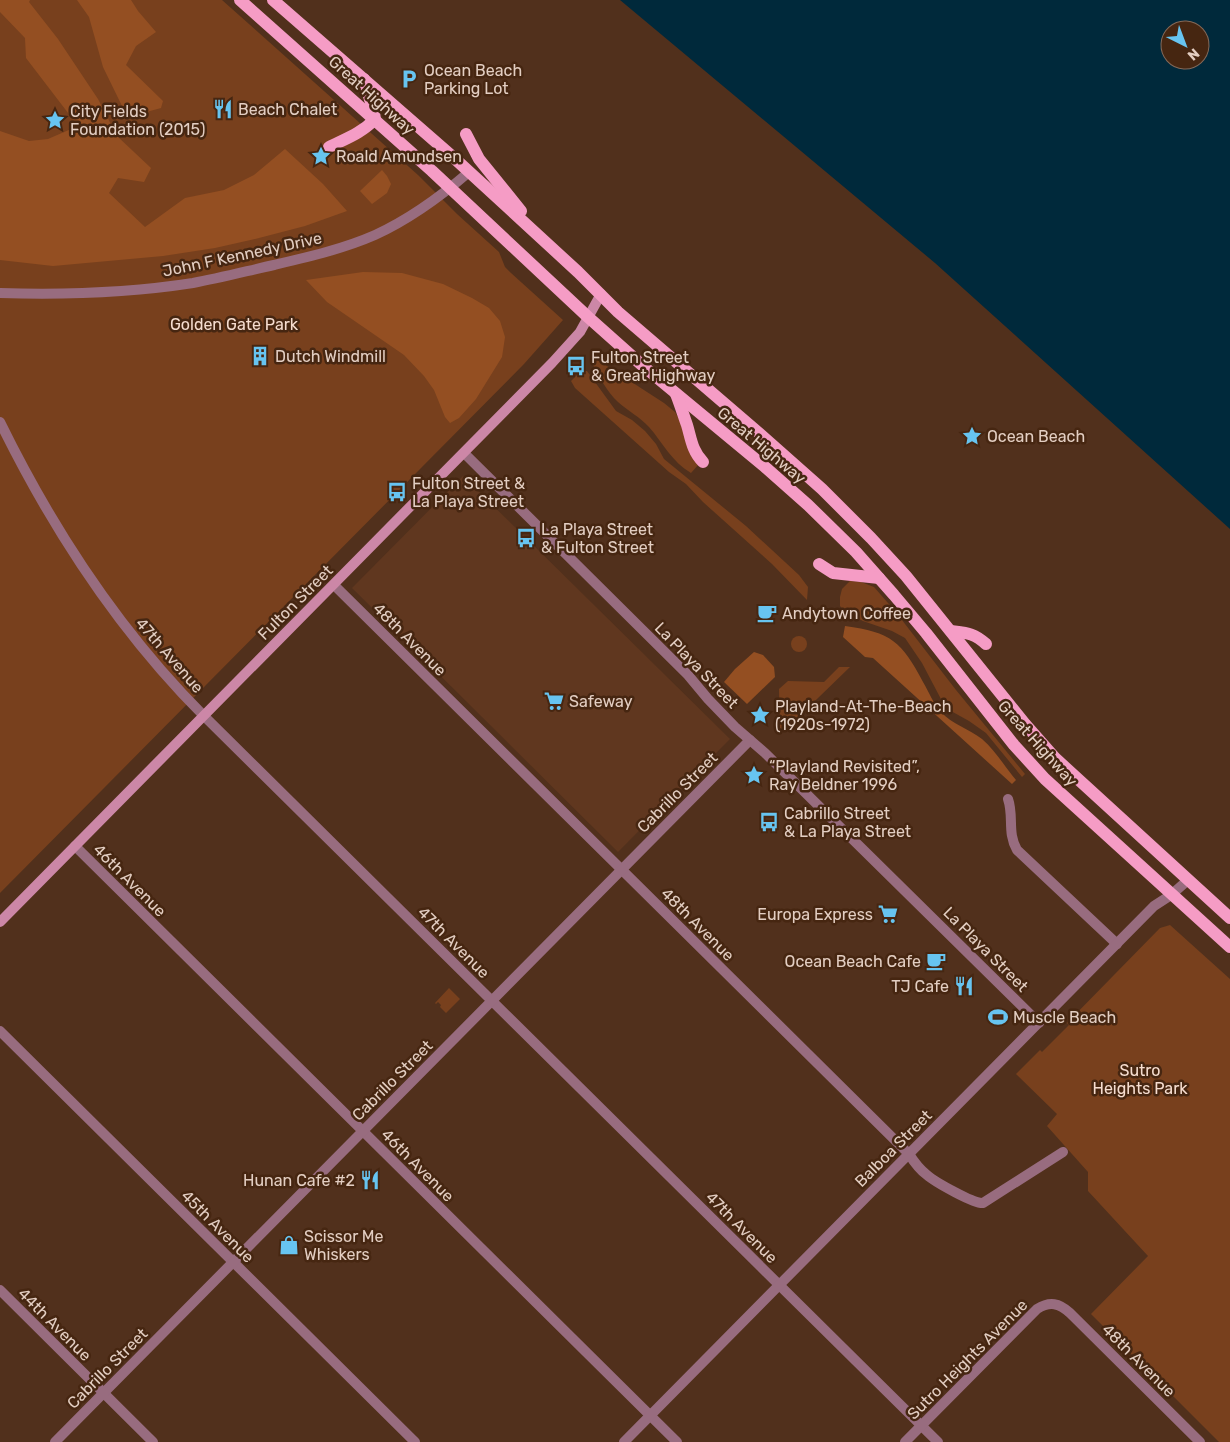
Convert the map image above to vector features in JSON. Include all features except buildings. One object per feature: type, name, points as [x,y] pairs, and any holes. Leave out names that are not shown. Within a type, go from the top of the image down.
[{"type":"main road","name":"Great Highway","points":[[240,0],[375,119],[588,318],[787,486],[856,552],[911,615],[1028,762],[1061,795],[1230,948]]},
{"type":"main road","name":"Great Highway","points":[[273,0],[469,172],[601,294],[623,317],[752,426],[822,489],[896,565],[1050,752],[1077,779],[1230,918]]},
{"type":"main road","points":[[329,147],[368,127],[375,119],[364,79]]},
{"type":"main road","points":[[466,134],[479,159],[539,236]]},
{"type":"main road","name":"Fulton Street","points":[[0,922],[552,363],[575,338],[601,294]]},
{"type":"main road","points":[[676,394],[693,448],[703,462]]},
{"type":"main road","points":[[819,564],[833,573],[879,578]]},
{"type":"main road","points":[[951,631],[971,634],[986,644]]},
{"type":"street","name":"John F Kennedy Drive","points":[[0,293],[62,294],[127,291],[194,283],[286,262],[342,247],[375,235],[436,200],[469,172]]},
{"type":"street","name":"47th Avenue","points":[[0,422],[47,511],[89,576],[119,618],[177,688],[938,1442]]},
{"type":"street","name":"La Playa Street","points":[[464,453],[688,675],[713,705],[801,788],[1039,1022]]},
{"type":"street","name":"48th Avenue","points":[[334,584],[909,1154],[921,1170],[931,1179],[979,1203],[988,1201],[1063,1152]]},
{"type":"street","name":"Cabrillo Street","points":[[55,1442],[750,740]]},
{"type":"street","points":[[1008,799],[1011,812],[1012,838],[1017,850],[1117,944]]},
{"type":"street","name":"46th Avenue","points":[[75,846],[676,1442]]},
{"type":"street","name":"Balboa Street","points":[[624,1442],[1154,906],[1171,895],[1188,880]]},
{"type":"street","name":"45th Avenue","points":[[0,1031],[415,1442]]},
{"type":"street","name":"44th Avenue","points":[[0,1290],[153,1442]]},
{"type":"street","name":"Sutro Heights Avenue","points":[[905,1442],[1037,1309],[1047,1304],[1053,1304]]},
{"type":"street","name":"48th Avenue","points":[[1053,1304],[1059,1305],[1070,1313],[1197,1441]]},
{"type":"shaded area","points":[[0,0],[30,0],[29,2],[58,39],[98,99],[117,136],[151,168],[144,182],[118,178],[109,193],[145,227],[185,198],[224,190],[254,175],[285,149],[323,184],[347,211],[305,226],[259,238],[215,248],[163,256],[53,266],[0,260],[0,131],[29,141],[48,139],[78,126],[26,58],[25,38],[0,12]]},
{"type":"shaded area","points":[[77,0],[131,0],[156,32],[136,46],[126,65],[163,101],[161,108],[139,114],[122,106],[103,67],[89,17]]},
{"type":"shaded area","points":[[382,170],[391,184],[387,193],[372,204],[360,191]]},
{"type":"shaded area","points":[[363,272],[402,273],[443,284],[489,308],[500,321],[505,337],[502,357],[476,399],[459,418],[450,423],[445,417],[434,390],[424,376],[404,355],[327,302],[306,280]]},
{"type":"shaded area","points":[[463,476],[730,739],[618,852],[352,588]]},
{"type":"shaded area","points":[[845,626],[874,632],[893,641],[901,648],[916,668],[933,701],[941,712],[950,720],[987,743],[1016,780],[1012,784],[873,658],[865,657],[843,637]]},
{"type":"shaded area","points":[[754,652],[763,655],[774,667],[775,677],[747,704],[724,682]]},
{"type":"green space","name":"Golden Gate Park","points":[[0,0],[222,0],[418,175],[499,252],[505,267],[511,273],[563,320],[524,364],[0,893]]},
{"type":"green space","points":[[596,359],[675,412],[699,464],[691,473],[673,458],[645,423],[610,394],[592,363]]},
{"type":"green space","points":[[581,371],[587,371],[616,411],[632,420],[645,431],[656,444],[664,459],[746,526],[799,575],[808,587],[807,600],[772,564],[703,502],[686,484],[669,472],[575,388],[571,381]]},
{"type":"green space","points":[[850,581],[861,582],[874,587],[1025,774],[1022,777],[986,733],[951,711],[942,701],[922,663],[905,638],[844,611],[840,606],[840,597],[842,589]]},
{"type":"green space","points":[[796,636],[802,636],[807,641],[805,650],[796,652],[791,647],[791,641]]},
{"type":"green space","points":[[839,667],[850,667],[785,730],[780,728],[779,689],[788,681],[824,682]]},
{"type":"green space","name":"Sutro Heights Park","points":[[1170,925],[1230,979],[1230,1442],[1219,1442],[1091,1314],[1148,1256],[1088,1191],[1088,1172],[1047,1126],[1057,1114],[1016,1074],[1069,1025],[1067,1023],[1160,928]]},
{"type":"green space","points":[[449,988],[460,999],[446,1013],[438,1002],[435,1003]]},
{"type":"water","points":[[620,0],[1230,0],[1230,529],[935,263]]},
{"type":"place","name":"Ocean Beach Parking Lot","points":[[409,79]]},
{"type":"place","name":"Beach Chalet","points":[[223,109]]},
{"type":"place","name":"City Fields Foundation (2015)","points":[[55,120]]},
{"type":"place","name":"Roald Amundsen","points":[[321,156]]},
{"type":"place","name":"Dutch Windmill","points":[[260,356]]},
{"type":"place","name":"Fulton Street & Great Highway","points":[[576,366]]},
{"type":"place","name":"Ocean Beach","points":[[972,436]]},
{"type":"place","name":"Fulton Street & La Playa Street","points":[[397,492]]},
{"type":"place","name":"La Playa Street & Fulton Street","points":[[526,538]]},
{"type":"place","name":"Andytown Coffee","points":[[767,613]]},
{"type":"place","name":"Safeway","points":[[554,701]]},
{"type":"place","name":"Playland-At-The-Beach (1920s-1972)","points":[[760,715]]},
{"type":"place","name":"“Playland Revisited”, Ray Beldner 1996","points":[[754,775]]},
{"type":"place","name":"Cabrillo Street & La Playa Street","points":[[769,822]]},
{"type":"place","name":"Europa Express","points":[[888,914]]},
{"type":"place","name":"Ocean Beach Cafe","points":[[936,961]]},
{"type":"place","name":"TJ Cafe","points":[[964,986]]},
{"type":"place","name":"Muscle Beach","points":[[998,1017]]},
{"type":"place","name":"Hunan Cafe #2","points":[[370,1180]]},
{"type":"place","name":"Scissor Me Whiskers","points":[[289,1245]]}]
